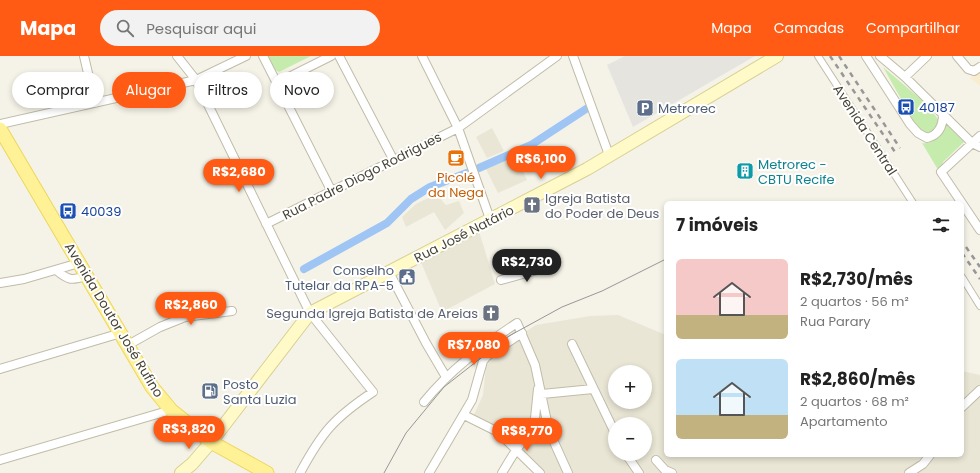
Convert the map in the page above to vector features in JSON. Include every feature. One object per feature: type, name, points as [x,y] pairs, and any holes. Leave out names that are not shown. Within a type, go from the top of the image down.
[{"type":"main road","name":"Rua José Natário","points":[[182,473],[211,442],[310,313],[555,186],[777,56]]},
{"type":"main road","name":"Avenida Doutor José Rufino","points":[[0,129],[152,387],[171,410],[211,442],[267,473]]},
{"type":"street","points":[[84,56],[88,72]]},
{"type":"street","points":[[177,56],[194,78]]},
{"type":"street","points":[[213,72],[246,56]]},
{"type":"street","points":[[263,56],[271,72]]},
{"type":"street","points":[[299,72],[331,56]]},
{"type":"street","points":[[339,56],[393,159]]},
{"type":"street","name":"Rua Padre Diogo Rodrigues","points":[[422,56],[458,128]]},
{"type":"street","name":"Rua Padre Diogo Rodrigues","points":[[266,224],[393,159],[458,128],[557,56]]},
{"type":"street","points":[[573,56],[609,155]]},
{"type":"street","name":"Avenida Central","points":[[818,56],[913,201]]},
{"type":"street","points":[[866,56],[906,119],[918,133],[927,138],[935,135],[942,126],[943,114]]},
{"type":"street","points":[[880,56],[905,77],[972,143],[980,147]]},
{"type":"street","points":[[905,77],[928,56]]},
{"type":"street","points":[[957,56],[968,69],[974,71],[979,68]]},
{"type":"street","points":[[104,101],[194,80]]},
{"type":"street","points":[[0,124],[72,108]]},
{"type":"street","points":[[210,108],[310,313],[373,392],[351,406],[331,424],[314,446],[300,473]]},
{"type":"street","points":[[290,108],[331,190]]},
{"type":"street","points":[[458,128],[490,219]]},
{"type":"street","points":[[960,201],[941,172],[980,136]]},
{"type":"street","points":[[964,206],[980,230]]},
{"type":"street","points":[[0,282],[24,279],[79,263]]},
{"type":"street","points":[[501,280],[548,267]]},
{"type":"street","points":[[56,270],[68,279],[74,280],[86,276]]},
{"type":"street","points":[[390,272],[426,343],[446,377]]},
{"type":"street","points":[[964,280],[980,306]]},
{"type":"street","points":[[128,345],[160,327],[185,317],[232,311]]},
{"type":"street","points":[[424,402],[446,377],[490,340],[517,323],[539,380],[547,422],[568,473]]},
{"type":"street","points":[[0,369],[121,333]]},
{"type":"street","points":[[429,473],[474,396],[483,361],[522,333]]},
{"type":"street","points":[[572,344],[608,419]]},
{"type":"street","points":[[534,428],[539,380]]},
{"type":"street","points":[[542,394],[593,389]]},
{"type":"street","points":[[964,405],[980,390]]},
{"type":"street","points":[[0,460],[171,410]]},
{"type":"street","points":[[464,415],[490,426],[540,473]]},
{"type":"street","points":[[502,473],[516,449],[534,428],[547,422]]},
{"type":"street","points":[[909,473],[923,464],[928,457]]},
{"type":"street","points":[[656,460],[667,472]]},
{"type":"street","points":[[631,461],[639,473]]},
{"type":"shaded area","name":"Metrorec","points":[[625,56],[755,56],[633,127],[607,65]]},
{"type":"shaded area","points":[[980,71],[980,86],[970,78]]},
{"type":"shaded area","points":[[492,128],[504,151],[487,158],[476,137]]},
{"type":"shaded area","points":[[516,156],[527,180],[498,193],[486,169]]},
{"type":"shaded area","points":[[436,194],[446,205],[459,201],[464,213],[445,230],[434,212],[406,227],[402,217],[416,204]]},
{"type":"shaded area","points":[[479,231],[495,284],[442,312],[420,260]]},
{"type":"shaded area","points":[[618,315],[664,334],[664,457],[964,457],[964,371],[980,375],[980,473],[544,473],[491,429],[472,419],[483,395],[487,357],[536,325],[590,316]]},
{"type":"green space","points":[[267,56],[311,56],[279,72],[275,70]]},
{"type":"green space","points":[[883,67],[924,102],[938,119],[937,127],[933,132],[925,133],[918,129]]},
{"type":"green space","points":[[947,125],[964,142],[943,162],[942,169],[937,168],[922,143],[933,141]]},
{"type":"waterway","points":[[479,168],[531,145],[586,109]]},
{"type":"waterway","points":[[304,269],[387,223],[411,199],[430,187],[472,171]]},
{"type":"tram line","points":[[384,473],[406,433],[444,387],[509,336],[562,307],[602,291],[664,260]]},
{"type":"railway","points":[[830,56],[895,152]]},
{"type":"railway","points":[[839,56],[900,148]]},
{"type":"railway","points":[[966,247],[980,267]]},
{"type":"railway","points":[[964,256],[980,279]]},
{"type":"place","name":"40187","points":[[906,107]]},
{"type":"place","name":"Metrorec","points":[[645,108]]},
{"type":"place","name":"Picolé da Nega","points":[[456,158]]},
{"type":"place","name":"Metrorec - CBTU Recife","points":[[745,171]]},
{"type":"place","name":"Igreja Batista do Poder de Deus","points":[[532,205]]},
{"type":"place","name":"40039","points":[[68,211]]},
{"type":"place","name":"Conselho Tutelar da RPA-5","points":[[407,277]]},
{"type":"place","name":"Segunda Igreja Batista de Areias","points":[[491,313]]},
{"type":"place","name":"Posto Santa Luzia","points":[[210,391]]}]
